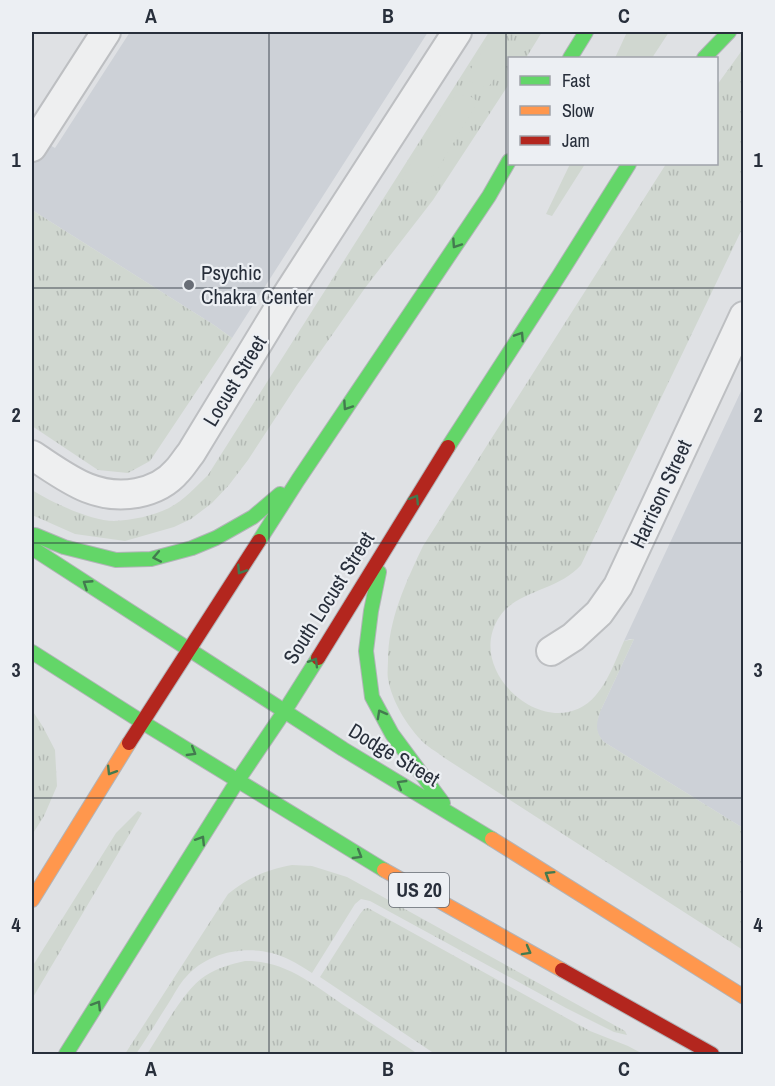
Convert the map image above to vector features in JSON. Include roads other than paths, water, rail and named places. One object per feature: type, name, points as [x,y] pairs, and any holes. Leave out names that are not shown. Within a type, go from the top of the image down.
[{"type":"highway","points":[[571,57],[586,32]]},
{"type":"highway","points":[[705,57],[729,32]]},
{"type":"highway","points":[[32,900],[142,722],[298,480],[508,164]]},
{"type":"highway","name":"South Locust Street","points":[[66,1054],[628,165]]},
{"type":"highway","points":[[32,534],[64,547],[116,560],[151,559],[192,548],[216,538],[253,517],[298,480]]},
{"type":"highway","name":"Dodge Street","points":[[32,548],[284,712],[741,995]]},
{"type":"highway","points":[[384,549],[370,610],[366,651],[372,697],[392,734],[451,814]]},
{"type":"highway","name":"US 20","points":[[32,652],[390,874],[707,1052]]},
{"type":"street","points":[[32,147],[106,32]]},
{"type":"street","name":"Locust Street","points":[[32,455],[76,483],[98,493],[124,495],[154,489],[176,473],[191,453],[287,295],[457,32]]},
{"type":"street","name":"Harrison Street","points":[[551,651],[573,637],[599,613],[618,586],[744,316]]},
{"type":"place","name":"Psychic Chakra Center","points":[[189,285]]}]
